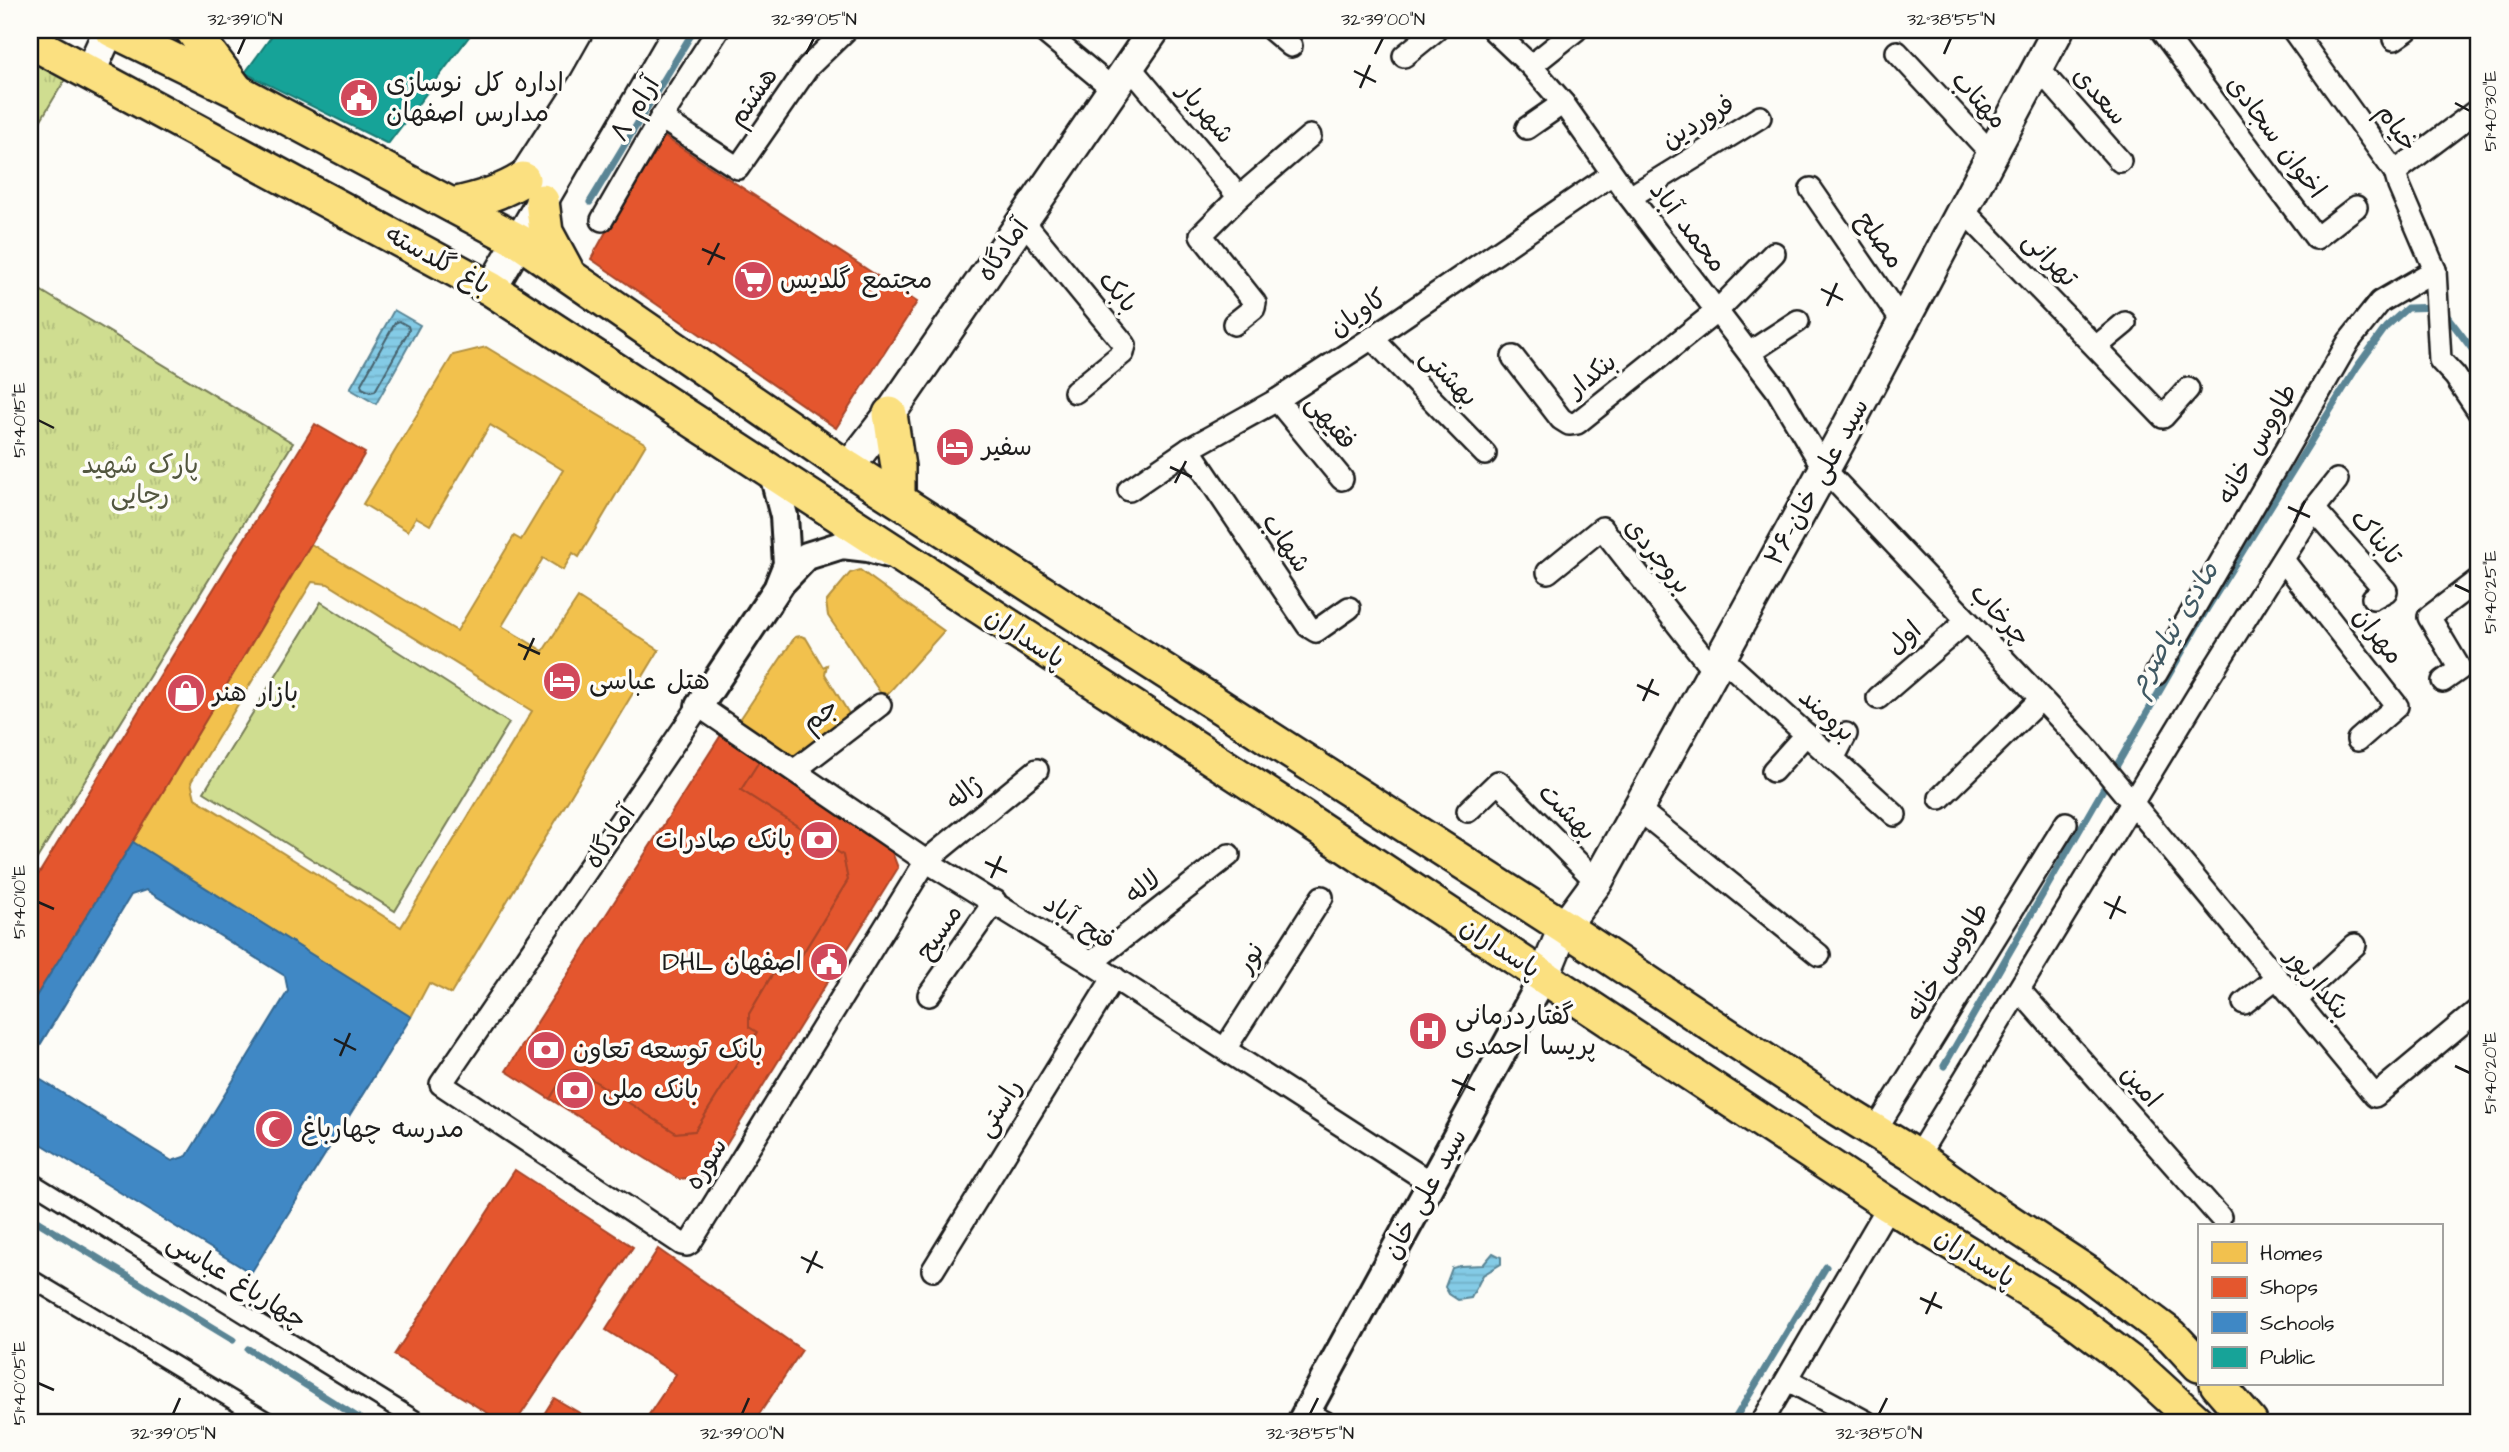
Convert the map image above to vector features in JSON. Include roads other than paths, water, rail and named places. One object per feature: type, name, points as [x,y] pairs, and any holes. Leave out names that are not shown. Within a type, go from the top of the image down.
[{"type":"main road","points":[[89,74],[111,30]]},
{"type":"main road","name":"باغ گلدسته","points":[[111,30],[239,92],[519,241],[848,468]]},
{"type":"main road","points":[[192,30],[239,92]]},
{"type":"main road","points":[[491,289],[519,241],[534,180],[615,30]]},
{"type":"main road","points":[[452,205],[480,199],[534,180],[642,30]]},
{"type":"main road","name":"آمادگاه","points":[[848,468],[890,414],[1154,30]]},
{"type":"main road","name":"۲۶-سید علی خان","points":[[1564,927],[1597,882],[1638,809],[1903,323],[2058,30]]},
{"type":"main road","name":"باغ گلدسته","points":[[30,41],[491,289],[828,510]]},
{"type":"main road","points":[[534,180],[546,232],[569,275]]},
{"type":"main road","points":[[890,414],[898,467],[909,506],[895,522],[890,534],[900,557]]},
{"type":"main road","points":[[828,510],[848,468]]},
{"type":"main road","name":"پاسداران","points":[[848,468],[1917,1157],[1990,1209],[2089,1273],[2172,1336],[2198,1364]]},
{"type":"main road","name":"پاسداران","points":[[828,510],[1488,939],[1889,1205],[2064,1312],[2138,1368],[2195,1422]]},
{"type":"main road","points":[[1488,939],[1518,938],[1527,928],[1531,915],[1506,890]]},
{"type":"main road","name":"سید علی خان","points":[[1544,976],[1564,927]]},
{"type":"main road","points":[[2219,1386],[2250,1422]]},
{"type":"street","name":"۸ آرام","points":[[602,220],[661,118],[718,30]]},
{"type":"street","name":"هشتم","points":[[661,118],[737,168],[808,67],[846,30]]},
{"type":"street","name":"شهریار","points":[[1042,30],[1121,78],[1239,197]]},
{"type":"street","points":[[1272,30],[1292,46]]},
{"type":"street","points":[[1404,57],[1436,30]]},
{"type":"street","name":"محمد آباد","points":[[1493,30],[1531,66],[1563,103],[1612,174],[1777,390],[1824,469]]},
{"type":"street","points":[[1531,66],[1576,30]]},
{"type":"street","name":"اخوان سجادی","points":[[2161,30],[2316,238],[2356,207]]},
{"type":"street","name":"خیام","points":[[2292,30],[2395,172],[2435,270]]},
{"type":"street","name":"مهتاب","points":[[1897,52],[1992,154]]},
{"type":"street","name":"سعدی","points":[[2038,68],[2120,161]]},
{"type":"street","points":[[1527,128],[1563,103]]},
{"type":"street","points":[[2395,172],[2479,109]]},
{"type":"street","name":"فروردین","points":[[1630,197],[1760,117]]},
{"type":"street","points":[[1234,324],[1254,308],[1255,303],[1201,235],[1239,197],[1310,136]]},
{"type":"street","name":"کاویان","points":[[1129,490],[1189,449],[1277,400],[1373,338],[1612,174]]},
{"type":"street","name":"مصلح","points":[[1811,189],[1903,323]]},
{"type":"street","name":"تهرانی","points":[[1963,210],[2163,417],[2188,389]]},
{"type":"street","name":"بابک","points":[[1023,222],[1125,345],[1123,353],[1074,392]]},
{"type":"street","points":[[1717,311],[1773,253]]},
{"type":"street","points":[[2435,270],[2440,360],[2455,376],[2479,412]]},
{"type":"street","name":"طاووس خانه","points":[[2156,674],[2349,341],[2380,302],[2435,270]]},
{"type":"street","name":"بنکدار","points":[[1513,357],[1561,419],[1569,424],[1577,423],[1717,311]]},
{"type":"street","points":[[1749,353],[1798,321]]},
{"type":"street","points":[[2096,347],[2124,323]]},
{"type":"street","name":"بهشتی","points":[[1373,338],[1485,454]]},
{"type":"street","name":"فقیهی","points":[[1277,400],[1342,479]]},
{"type":"street","name":"شهاب","points":[[1189,449],[1308,625],[1316,631],[1349,608]]},
{"type":"street","name":"چرخاب","points":[[1824,469],[2082,742],[2133,802]]},
{"type":"street","name":"آمادگاه","points":[[773,474],[784,516],[787,564],[777,589]]},
{"type":"street","points":[[1917,1157],[2314,509],[2337,480]]},
{"type":"street","name":"تابناک","points":[[2314,509],[2386,591],[2373,598]]},
{"type":"street","name":"بروجردی","points":[[1548,572],[1602,528],[1717,664]]},
{"type":"street","name":"آمادگاه","points":[[441,1084],[777,589],[807,556],[842,545],[868,548],[900,557]]},
{"type":"street","name":"مهران","points":[[2283,560],[2397,706],[2358,740]]},
{"type":"street","points":[[2443,681],[2460,669],[2429,617],[2479,579]]},
{"type":"street","name":"اول","points":[[1878,698],[1967,621]]},
{"type":"street","name":"برومند","points":[[1717,664],[1806,734],[1895,815]]},
{"type":"street","points":[[1941,798],[2041,699]]},
{"type":"street","name":"جم","points":[[795,771],[880,705]]},
{"type":"street","name":"فتح آباد","points":[[699,706],[926,861],[1091,962],[1431,1183]]},
{"type":"street","points":[[1773,771],[1806,734]]},
{"type":"street","points":[[1833,759],[1846,734]]},
{"type":"street","name":"ژاله","points":[[926,861],[1037,769]]},
{"type":"street","name":"بهشت","points":[[1468,811],[1504,776],[1597,882]]},
{"type":"street","name":"بنکدارپور","points":[[2133,802],[2375,1096],[2479,1009]]},
{"type":"street","points":[[1638,809],[1819,955]]},
{"type":"street","name":"طاووس خانه","points":[[1875,1131],[2066,823]]},
{"type":"street","name":"لاله","points":[[1091,962],[1230,855]]},
{"type":"street","name":"سوره","points":[[441,1084],[687,1245],[926,861]]},
{"type":"street","name":"نور","points":[[1225,1049],[1322,897]]},
{"type":"street","name":"مسیح","points":[[929,995],[995,901]]},
{"type":"street","points":[[2296,1000],[2355,945]]},
{"type":"street","name":"سید علی خان","points":[[1310,1419],[1431,1183],[1544,976]]},
{"type":"street","name":"راستی","points":[[933,1270],[1114,977]]},
{"type":"street","points":[[2244,1003],[2276,978]]},
{"type":"street","name":"امین","points":[[2020,991],[2220,1217]]},
{"type":"street","name":"چهارباغ عباسی","points":[[30,1181],[419,1422]]},
{"type":"street","points":[[1762,1422],[1889,1205]]},
{"type":"street","points":[[30,1278],[269,1422]]},
{"type":"street","points":[[1788,1380],[1866,1422]]},
{"type":"water","points":[[394,310],[420,325],[376,404],[350,389]]},
{"type":"water","points":[[1493,1253],[1501,1257],[1501,1264],[1483,1275],[1471,1298],[1458,1300],[1449,1294],[1445,1287],[1452,1268],[1483,1265]]},
{"type":"waterway","points":[[590,202],[694,30]]},
{"type":"waterway","name":"مادی نیاصرم","points":[[1944,1066],[2205,612],[2357,367],[2386,327],[2407,308],[2440,307],[2479,358]]},
{"type":"waterway","points":[[30,1217],[233,1340]]},
{"type":"waterway","name":"مادی نیاصرم","points":[[1733,1422],[1826,1267]]},
{"type":"waterway","points":[[248,1349],[365,1422]]},
{"type":"place","name":"اداره کل نوسازی مدارس اصفهان","points":[[359,98]]},
{"type":"place","name":"مجتمع گلدیس","points":[[753,280]]},
{"type":"place","name":"سفیر","points":[[955,447]]},
{"type":"place","name":"هتل عباسی","points":[[562,681]]},
{"type":"place","name":"بازار هنر","points":[[186,693]]},
{"type":"place","name":"بانک صادرات","points":[[819,840]]},
{"type":"place","name":"DHL اصفهان","points":[[829,962]]},
{"type":"place","name":"گفتاردرمانی پریسا احمدی","points":[[1428,1031]]},
{"type":"place","name":"بانک توسعه تعاون","points":[[546,1050]]},
{"type":"place","name":"بانک ملی","points":[[575,1090]]},
{"type":"place","name":"مدرسه چهارباغ","points":[[274,1129]]},
{"type":"park label","name":"پارک شهید رجایی","points":[[140,480]]}]
